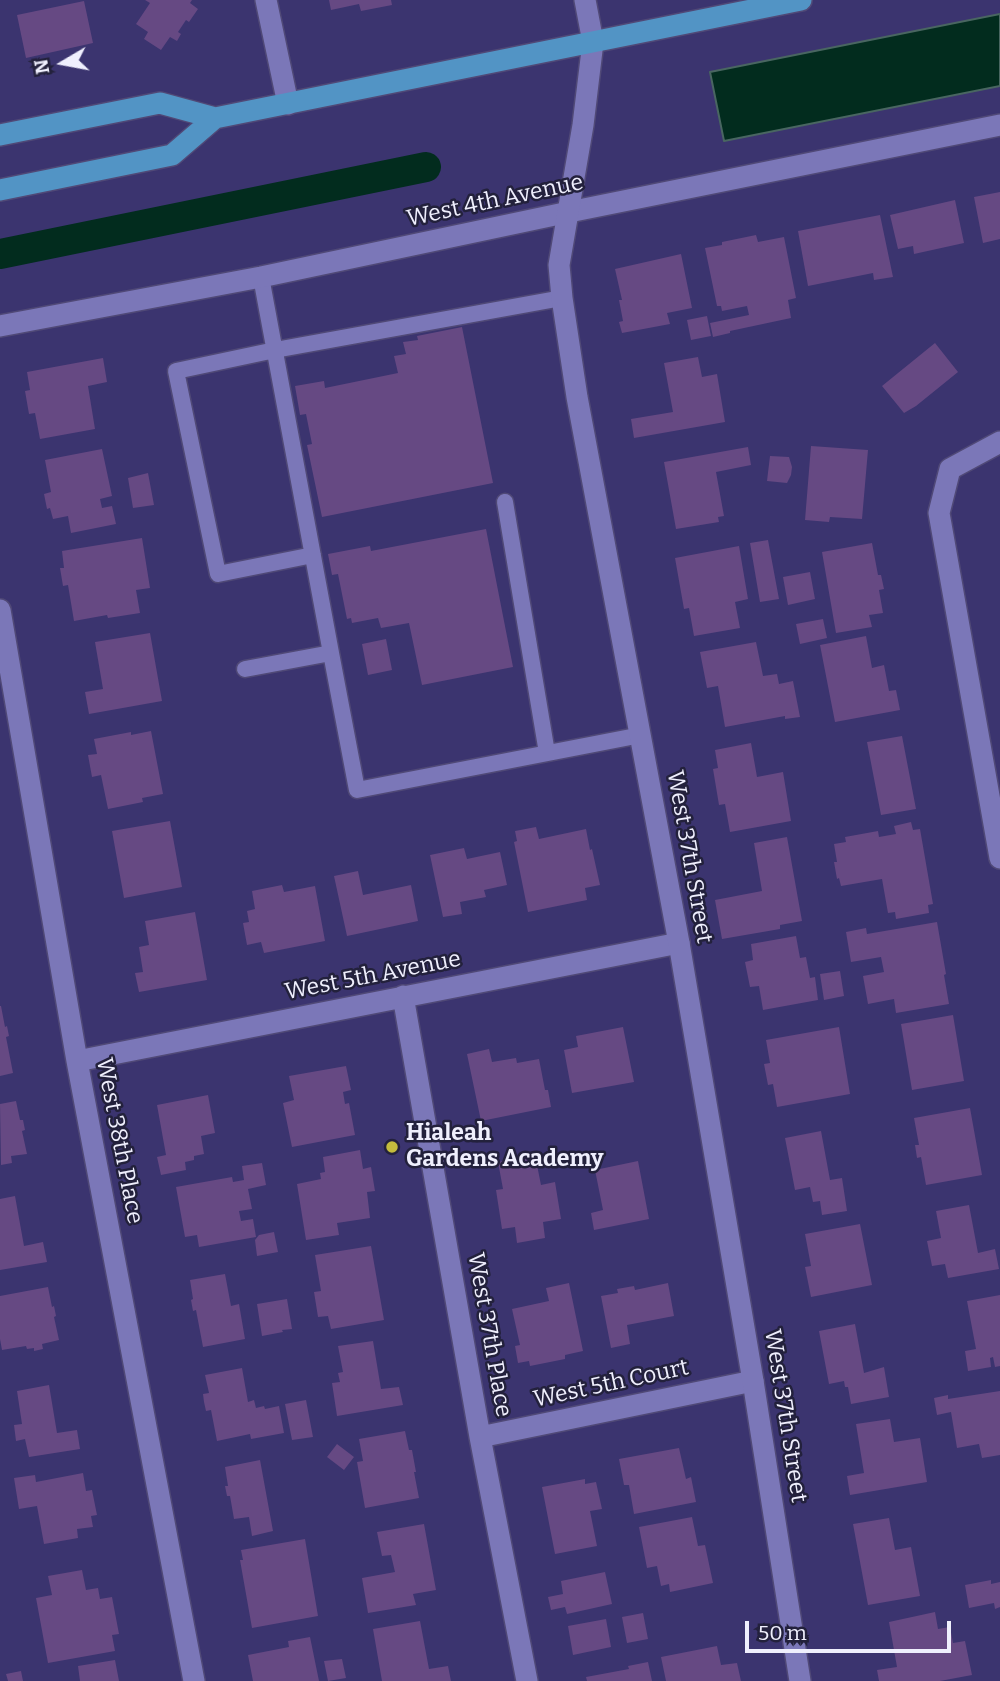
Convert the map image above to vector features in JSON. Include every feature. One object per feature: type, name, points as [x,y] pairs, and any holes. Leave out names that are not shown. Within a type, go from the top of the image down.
[{"type":"main road","points":[[0,135],[160,103],[215,118],[801,0]]},
{"type":"main road","points":[[0,190],[172,155],[215,118]]},
{"type":"street","points":[[265,0],[288,104]]},
{"type":"street","name":"West 37th Street","points":[[585,0],[593,42],[583,125],[559,264],[562,298],[579,411],[679,943],[753,1381],[800,1681]]},
{"type":"street","name":"West 4th Avenue","points":[[0,326],[261,277],[1000,125]]},
{"type":"street","points":[[1000,442],[950,469],[939,513],[1000,858]]},
{"type":"street","name":"West 38th Place","points":[[0,610],[3,651],[77,1061],[194,1681]]},
{"type":"street","name":"West 5th Avenue","points":[[77,1061],[679,943]]},
{"type":"street","name":"West 37th Place","points":[[403,996],[480,1437],[527,1681]]},
{"type":"street","name":"West 5th Court","points":[[480,1437],[753,1381]]},
{"type":"lane","points":[[261,277],[357,790],[641,735]]},
{"type":"lane","points":[[313,555],[218,574],[176,371],[275,350],[562,298]]},
{"type":"lane","points":[[505,502],[547,753]]},
{"type":"lane","points":[[245,669],[331,653]]},
{"type":"shaded area","points":[[1000,14],[1000,86],[724,141],[710,72]]},
{"type":"building","points":[[145,0],[192,0],[190,3],[198,9],[178,32],[181,34],[177,41],[170,37],[161,50],[144,39],[148,32],[136,24],[150,3]]},
{"type":"building","points":[[329,0],[391,0],[392,5],[361,11],[359,4],[331,10]]},
{"type":"building","points":[[84,1],[93,43],[26,58],[17,15]]},
{"type":"building","points":[[1000,192],[1000,239],[983,243],[974,197]]},
{"type":"building","points":[[955,200],[964,243],[914,254],[913,246],[898,249],[890,215]]},
{"type":"building","points":[[880,215],[893,277],[874,280],[873,273],[808,286],[798,231]]},
{"type":"building","points":[[756,235],[758,242],[784,237],[796,298],[788,300],[791,318],[713,337],[710,323],[749,315],[747,306],[722,311],[721,306],[717,306],[705,248]]},
{"type":"building","points":[[681,254],[692,308],[667,313],[670,324],[622,333],[619,300],[622,300],[615,269]]},
{"type":"building","points":[[707,316],[711,336],[691,340],[687,320]]},
{"type":"building","points":[[462,327],[493,483],[322,517],[307,445],[312,444],[306,414],[300,415],[295,386],[324,381],[325,388],[398,373],[394,356],[406,354],[403,342],[418,340],[417,336]]},
{"type":"building","points":[[935,343],[958,372],[904,413],[882,386]]},
{"type":"building","points":[[698,357],[702,377],[717,374],[725,422],[634,438],[631,419],[673,412],[664,363]]},
{"type":"building","points":[[103,358],[107,382],[88,386],[95,429],[40,439],[35,413],[29,414],[25,391],[30,390],[27,372]]},
{"type":"building","points":[[811,446],[868,450],[862,519],[830,517],[829,522],[805,520]]},
{"type":"building","points":[[748,447],[751,465],[716,472],[724,516],[718,517],[719,522],[676,529],[664,462]]},
{"type":"building","points":[[102,449],[112,496],[100,499],[102,508],[112,506],[116,524],[71,533],[68,516],[53,519],[50,508],[47,509],[44,494],[51,492],[45,460]]},
{"type":"building","points":[[770,456],[789,457],[792,467],[787,483],[767,481]]},
{"type":"building","points":[[148,473],[154,505],[133,508],[128,478]]},
{"type":"building","points":[[486,529],[513,667],[422,685],[409,623],[381,628],[378,618],[352,623],[351,618],[347,619],[338,574],[332,575],[328,554],[370,546],[371,551]]},
{"type":"building","points":[[142,538],[150,588],[136,590],[140,613],[74,621],[68,585],[63,586],[60,568],[64,568],[62,551]]},
{"type":"building","points":[[768,540],[779,599],[760,602],[750,543]]},
{"type":"building","points":[[872,543],[878,575],[881,575],[884,589],[879,590],[883,613],[869,615],[872,627],[836,633],[822,552]]},
{"type":"building","points":[[739,546],[748,599],[735,602],[740,628],[694,636],[689,608],[684,609],[675,558]]},
{"type":"building","points":[[810,572],[815,599],[788,605],[783,577]]},
{"type":"building","points":[[823,619],[827,638],[800,644],[796,624]]},
{"type":"building","points":[[150,633],[162,701],[89,714],[85,692],[103,689],[95,642]]},
{"type":"building","points":[[866,636],[872,668],[884,665],[889,691],[896,690],[900,710],[835,722],[820,645]]},
{"type":"building","points":[[386,639],[392,670],[368,675],[362,644]]},
{"type":"building","points":[[756,642],[763,676],[777,674],[779,684],[793,681],[800,717],[785,719],[785,716],[725,727],[718,686],[707,688],[700,652]]},
{"type":"building","points":[[151,731],[163,794],[142,798],[143,802],[108,809],[101,775],[92,777],[88,755],[97,754],[94,739]]},
{"type":"building","points":[[902,736],[916,809],[881,815],[867,742]]},
{"type":"building","points":[[751,743],[757,777],[783,772],[791,821],[730,832],[725,804],[719,805],[713,769],[718,768],[715,750]]},
{"type":"building","points":[[170,821],[182,887],[124,898],[112,831]]},
{"type":"building","points":[[911,822],[913,830],[920,829],[933,904],[928,905],[929,913],[896,919],[895,912],[888,913],[882,879],[841,886],[834,862],[837,862],[834,844],[846,842],[845,837],[878,831],[879,837],[896,834],[894,826]]},
{"type":"building","points":[[536,827],[539,839],[586,829],[600,885],[585,888],[587,900],[528,912],[514,842],[517,841],[515,831]]},
{"type":"building","points":[[787,837],[802,921],[780,925],[780,929],[722,939],[715,900],[762,891],[754,843]]},
{"type":"building","points":[[464,848],[467,859],[500,852],[507,885],[484,890],[486,897],[460,902],[462,914],[443,917],[430,855]]},
{"type":"building","points":[[358,871],[363,895],[411,885],[418,921],[347,936],[334,876]]},
{"type":"building","points":[[282,885],[284,892],[315,886],[325,941],[264,953],[261,942],[247,945],[243,923],[249,922],[247,911],[255,909],[252,891]]},
{"type":"building","points":[[195,912],[207,980],[139,992],[135,973],[143,972],[139,947],[149,945],[145,921]]},
{"type":"building","points":[[937,922],[949,1004],[896,1013],[894,999],[868,1004],[863,976],[884,972],[881,957],[851,962],[846,932],[866,928],[867,934]]},
{"type":"building","points":[[796,936],[800,958],[806,957],[810,978],[815,977],[818,1000],[763,1010],[759,986],[750,987],[745,962],[753,960],[751,944]]},
{"type":"building","points":[[840,971],[844,996],[824,1000],[820,974]]},
{"type":"building","points":[[0,1006],[9,1036],[6,1037],[13,1073],[0,1076]]},
{"type":"building","points":[[953,1015],[964,1081],[912,1090],[901,1024]]},
{"type":"building","points":[[623,1027],[634,1082],[572,1093],[564,1050],[578,1047],[576,1036]]},
{"type":"building","points":[[839,1027],[850,1094],[777,1107],[773,1084],[768,1085],[764,1064],[770,1063],[766,1040]]},
{"type":"building","points":[[489,1049],[492,1062],[516,1058],[517,1063],[539,1059],[551,1107],[481,1121],[467,1054]]},
{"type":"building","points":[[346,1066],[351,1090],[343,1092],[345,1104],[349,1103],[355,1135],[292,1147],[283,1103],[294,1100],[289,1076]]},
{"type":"building","points":[[208,1095],[215,1133],[201,1136],[204,1154],[185,1162],[186,1170],[161,1175],[157,1157],[166,1155],[157,1105]]},
{"type":"building","points":[[16,1101],[20,1120],[23,1120],[25,1130],[22,1131],[27,1154],[11,1156],[12,1163],[1,1165],[0,1104]]},
{"type":"building","points":[[970,1108],[982,1175],[926,1185],[921,1157],[917,1158],[915,1145],[919,1145],[914,1118]]},
{"type":"building","points":[[821,1131],[830,1180],[842,1178],[847,1211],[822,1215],[820,1201],[813,1202],[810,1187],[795,1190],[785,1138]]},
{"type":"building","points":[[360,1150],[363,1169],[371,1167],[375,1191],[367,1192],[370,1218],[337,1223],[339,1235],[306,1240],[297,1184],[321,1179],[320,1173],[325,1172],[323,1157]]},
{"type":"building","points":[[535,1155],[541,1185],[555,1182],[561,1219],[543,1222],[545,1238],[517,1243],[515,1227],[502,1229],[496,1190],[503,1189],[498,1162]]},
{"type":"building","points":[[638,1161],[649,1219],[594,1230],[591,1213],[603,1210],[595,1170]]},
{"type":"building","points":[[262,1163],[266,1185],[248,1189],[252,1209],[239,1211],[241,1221],[253,1219],[256,1237],[199,1247],[197,1235],[185,1237],[176,1187],[232,1177],[233,1182],[244,1180],[242,1166]]},
{"type":"building","points":[[15,1196],[24,1246],[43,1242],[47,1262],[0,1270],[0,1199]]},
{"type":"building","points":[[969,1205],[978,1253],[995,1249],[999,1269],[948,1278],[945,1264],[932,1266],[927,1241],[941,1238],[936,1211]]},
{"type":"building","points":[[860,1224],[872,1285],[811,1297],[805,1267],[811,1266],[805,1234]]},
{"type":"building","points":[[274,1232],[278,1252],[257,1256],[255,1240],[259,1235]]},
{"type":"building","points":[[371,1246],[384,1320],[331,1329],[328,1316],[318,1317],[314,1292],[321,1291],[315,1255]]},
{"type":"building","points":[[225,1274],[231,1306],[239,1304],[245,1339],[203,1347],[196,1310],[193,1311],[190,1280]]},
{"type":"building","points":[[569,1283],[583,1351],[565,1355],[565,1359],[530,1366],[529,1361],[518,1363],[515,1346],[520,1345],[512,1309],[549,1301],[546,1288]]},
{"type":"building","points":[[668,1283],[674,1316],[627,1325],[630,1344],[611,1348],[601,1296],[618,1293],[617,1289],[634,1286],[635,1290]]},
{"type":"building","points":[[48,1287],[59,1340],[42,1344],[43,1349],[34,1351],[34,1348],[27,1349],[26,1346],[2,1350],[0,1296]]},
{"type":"building","points":[[1000,1295],[1000,1366],[995,1367],[993,1357],[990,1358],[991,1367],[968,1371],[965,1351],[976,1349],[967,1301]]},
{"type":"building","points":[[287,1299],[292,1329],[262,1336],[257,1304]]},
{"type":"building","points":[[855,1324],[864,1373],[884,1367],[889,1397],[851,1404],[844,1381],[829,1384],[819,1331]]},
{"type":"building","points":[[373,1341],[381,1389],[399,1387],[403,1405],[337,1416],[332,1383],[340,1382],[338,1373],[343,1372],[338,1346]]},
{"type":"building","points":[[242,1368],[248,1402],[254,1400],[256,1408],[279,1406],[284,1433],[251,1439],[250,1434],[217,1441],[211,1410],[206,1411],[204,1402],[203,1394],[209,1393],[205,1375]]},
{"type":"building","points":[[49,1385],[57,1433],[77,1430],[80,1449],[29,1457],[25,1439],[16,1441],[14,1425],[22,1424],[17,1391]]},
{"type":"building","points":[[1000,1391],[1000,1455],[982,1458],[979,1444],[957,1448],[951,1412],[937,1415],[934,1398],[948,1395],[948,1399]]},
{"type":"building","points":[[306,1400],[313,1437],[292,1440],[285,1404]]},
{"type":"building","points":[[890,1419],[894,1442],[920,1438],[927,1482],[850,1495],[847,1476],[864,1473],[856,1424]]},
{"type":"building","points":[[405,1431],[409,1450],[412,1450],[419,1498],[365,1508],[357,1462],[363,1461],[359,1439]]},
{"type":"building","points":[[337,1444],[354,1457],[344,1470],[327,1457]]},
{"type":"building","points":[[679,1448],[686,1479],[691,1477],[696,1502],[634,1514],[629,1485],[624,1485],[619,1459]]},
{"type":"building","points":[[260,1460],[273,1531],[252,1536],[249,1517],[234,1519],[230,1496],[227,1496],[225,1486],[228,1486],[225,1467]]},
{"type":"building","points":[[83,1473],[86,1491],[92,1490],[97,1515],[91,1516],[93,1527],[77,1529],[78,1538],[44,1544],[37,1506],[19,1509],[14,1478],[35,1475],[36,1482]]},
{"type":"building","points":[[585,1479],[585,1484],[596,1482],[602,1509],[590,1511],[597,1546],[555,1554],[542,1487]]},
{"type":"building","points":[[692,1517],[698,1546],[705,1545],[713,1583],[670,1592],[669,1584],[661,1586],[657,1566],[647,1568],[639,1527]]},
{"type":"building","points":[[889,1518],[895,1550],[911,1547],[920,1596],[868,1605],[853,1524]]},
{"type":"building","points":[[424,1524],[436,1590],[413,1594],[416,1605],[368,1613],[362,1578],[395,1572],[391,1555],[382,1556],[377,1532]]},
{"type":"building","points":[[305,1539],[318,1616],[252,1628],[240,1560],[243,1560],[241,1550]]},
{"type":"building","points":[[82,1570],[86,1590],[98,1588],[100,1599],[112,1597],[119,1634],[112,1635],[115,1651],[48,1663],[36,1598],[52,1595],[48,1576]]},
{"type":"building","points":[[605,1572],[612,1604],[567,1614],[565,1607],[551,1610],[548,1597],[563,1594],[561,1581]]},
{"type":"building","points":[[991,1580],[991,1584],[1000,1582],[1000,1607],[995,1609],[994,1603],[969,1608],[965,1585]]},
{"type":"building","points":[[935,1612],[938,1629],[950,1627],[953,1643],[965,1641],[972,1675],[940,1681],[879,1681],[877,1670],[897,1667],[889,1622]]},
{"type":"building","points":[[643,1613],[648,1639],[627,1643],[622,1617]]},
{"type":"building","points":[[606,1619],[611,1647],[573,1655],[568,1626]]},
{"type":"building","points":[[420,1621],[429,1669],[448,1666],[451,1681],[382,1681],[373,1629]]},
{"type":"building","points":[[310,1637],[319,1681],[253,1681],[248,1655],[289,1647],[288,1641]]},
{"type":"building","points":[[717,1646],[721,1665],[737,1663],[741,1681],[666,1681],[661,1657]]},
{"type":"building","points":[[342,1659],[346,1678],[328,1681],[324,1661]]},
{"type":"building","points":[[115,1660],[119,1681],[80,1681],[78,1666]]},
{"type":"building","points":[[648,1662],[652,1681],[587,1681],[586,1677],[629,1669],[628,1666]]},
{"type":"building","points":[[21,1671],[23,1681],[8,1681],[6,1674]]},
{"type":"waterway","points":[[0,254],[426,167]]},
{"type":"place","name":"Hialeah Gardens Academy","points":[[392,1147]]}]
